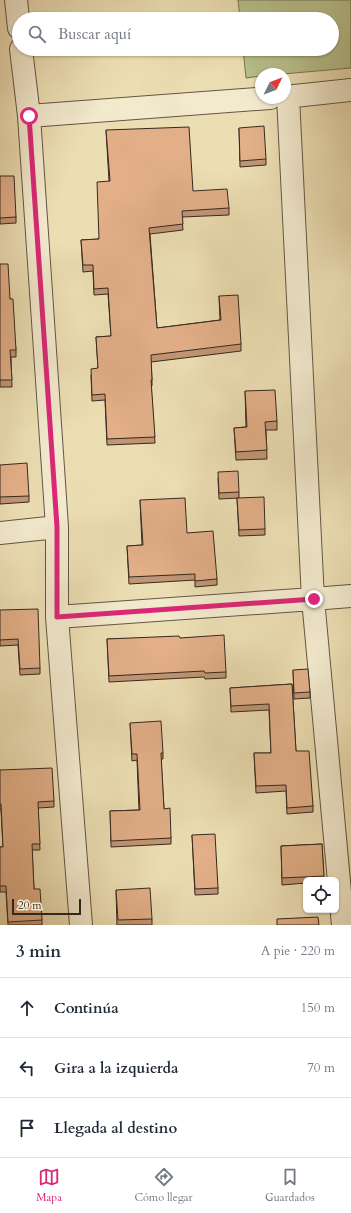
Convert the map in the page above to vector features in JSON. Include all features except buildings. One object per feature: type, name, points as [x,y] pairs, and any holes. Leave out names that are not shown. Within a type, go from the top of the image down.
[{"type":"street","points":[[16,0],[17,12]]},
{"type":"street","points":[[22,56],[29,116],[57,527],[57,617],[82,925]]},
{"type":"street","points":[[291,96],[351,90]]},
{"type":"street","points":[[29,116],[255,99]]},
{"type":"street","points":[[281,104],[314,599],[343,925]]},
{"type":"street","points":[[0,533],[57,527]]},
{"type":"street","points":[[57,617],[351,596]]},
{"type":"green space","points":[[238,0],[351,0],[351,68],[291,73],[291,68],[255,68],[255,77],[246,78],[244,56],[339,56],[339,12],[239,12]]},
{"type":"route","points":[[29,116],[57,527],[57,617],[314,599]]}]
